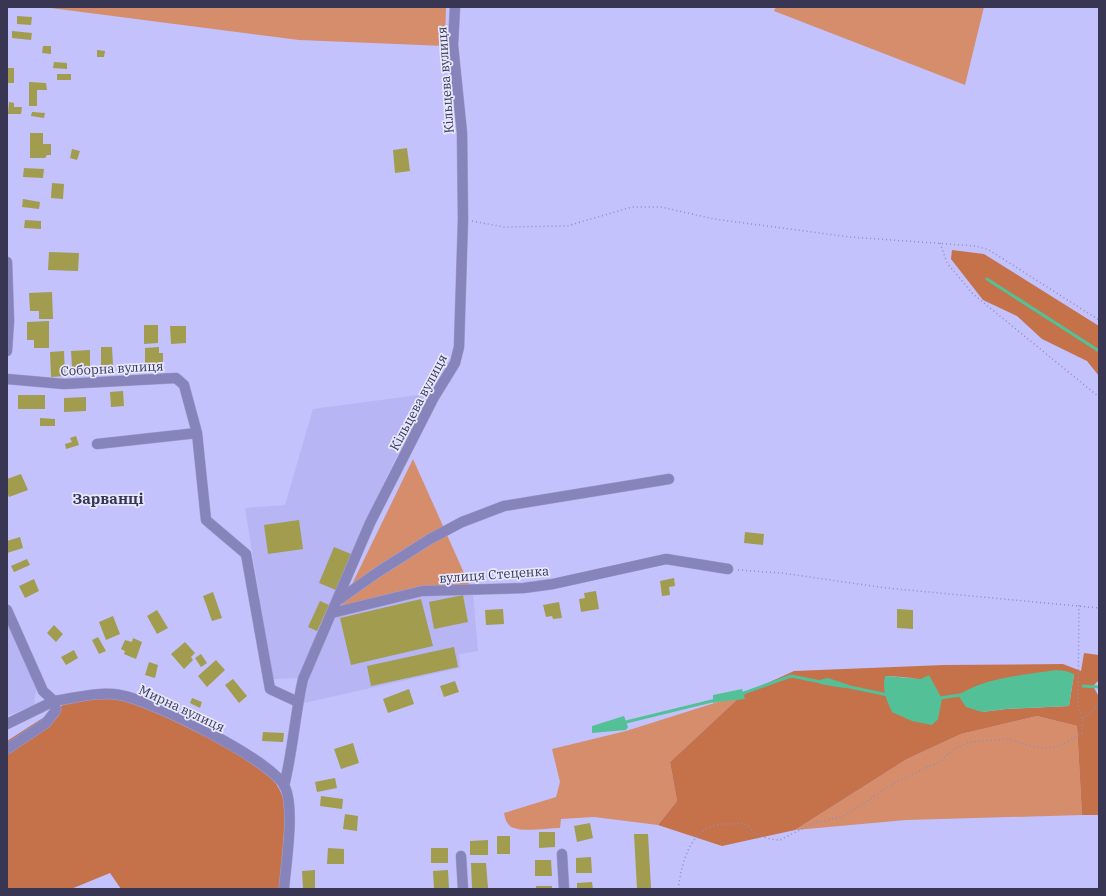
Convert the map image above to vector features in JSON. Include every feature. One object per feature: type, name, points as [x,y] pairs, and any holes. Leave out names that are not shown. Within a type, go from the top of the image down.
[{"type":"street","name":"Кільцева вулиця","points":[[284,786],[292,754],[298,702],[303,679],[370,523],[434,397],[455,362],[460,346],[463,219],[462,133],[453,45],[454,7]]},
{"type":"street","points":[[7,262],[9,321],[7,351]]},
{"type":"street","name":"Соборна вулиця","points":[[7,379],[64,384],[176,378],[184,385],[197,433],[206,520],[246,554],[270,689],[298,702]]},
{"type":"street","points":[[96,444],[197,433]]},
{"type":"street","points":[[337,601],[378,572],[430,539],[462,522],[504,506],[669,479]]},
{"type":"street","name":"вулиця Стеценка","points":[[332,613],[422,591],[524,588],[553,584],[666,559],[728,569]]},
{"type":"street","points":[[7,610],[43,691],[54,701],[56,710],[46,723],[7,749]]},
{"type":"street","name":"Мирна вулиця","points":[[7,724],[54,701],[95,694],[119,695],[141,701],[248,754],[284,786]]},
{"type":"street","points":[[284,786],[290,805],[284,889]]},
{"type":"street","points":[[562,854],[564,889]]},
{"type":"street","points":[[461,856],[462,889]]},
{"type":"path","points":[[463,219],[504,227],[567,226],[632,207],[661,207],[714,219],[850,237],[940,242],[976,246],[989,250],[1099,320]]},
{"type":"path","points":[[940,242],[947,263],[973,294],[1099,397]]},
{"type":"path","points":[[728,569],[782,573],[886,588],[1099,608]]},
{"type":"path","points":[[678,889],[685,855],[704,829],[709,826],[718,824],[743,824],[747,825],[755,833],[775,840],[780,840],[812,824],[846,815],[896,782],[939,762],[954,749],[969,742],[1009,739],[1034,747],[1047,748],[1060,746],[1082,732],[1082,719],[1078,705],[1079,605]]},
{"type":"path","points":[[1082,719],[1099,704]]},
{"type":"shaded area","points":[[43,7],[446,7],[445,46],[299,40]]},
{"type":"shaded area","points":[[776,7],[984,7],[965,85],[774,11]]},
{"type":"shaded area","points":[[952,250],[984,254],[1099,326],[1099,376],[1087,361],[1042,339],[1017,316],[983,300],[951,259]]},
{"type":"shaded area","points":[[426,394],[365,523],[298,678],[273,679],[245,508],[285,505],[313,409]]},
{"type":"shaded area","points":[[413,459],[473,593],[423,594],[338,613]]},
{"type":"shaded area","points":[[473,593],[478,651],[459,654],[460,668],[304,703],[308,680],[338,613],[423,594]]},
{"type":"shaded area","points":[[7,620],[36,689],[34,705],[7,716]]},
{"type":"shaded area","points":[[1084,653],[1099,655],[1099,680],[1093,686],[1099,697],[1099,815],[1082,815],[1077,726],[1037,716],[961,734],[907,759],[795,830],[722,846],[658,825],[677,801],[670,762],[743,694],[794,671],[944,665],[1063,664],[1081,671]],"holes":[[[1074,674],[1069,706],[1006,709],[982,712]],[[885,676],[917,679],[931,686],[937,691],[942,699]]]},
{"type":"shaded area","points":[[1056,670],[1074,674],[1069,706],[1006,709],[982,712],[966,707],[958,695],[993,680]]},
{"type":"shaded area","points":[[929,675],[942,699],[938,719],[932,725],[912,721],[892,712],[885,694],[885,676],[921,679]]},
{"type":"shaded area","points":[[828,678],[849,685],[844,688],[820,684],[819,680]]},
{"type":"shaded area","points":[[742,689],[745,699],[713,703],[713,695]]},
{"type":"shaded area","points":[[743,694],[670,762],[677,801],[658,825],[594,817],[561,819],[560,828],[524,830],[512,827],[507,822],[504,813],[556,797],[560,782],[552,749],[626,731]]},
{"type":"shaded area","points":[[95,698],[117,699],[134,704],[177,722],[202,734],[247,760],[264,771],[274,781],[286,806],[280,889],[121,889],[110,873],[71,889],[7,889],[7,741],[66,703]]},
{"type":"shaded area","points":[[624,716],[628,727],[626,730],[592,733],[592,726]]},
{"type":"shaded area","points":[[1037,716],[1077,726],[1082,815],[906,820],[795,830],[907,759],[961,734]]},
{"type":"building","points":[[17,16],[32,17],[31,25],[17,24]]},
{"type":"building","points":[[12,31],[32,33],[31,40],[12,38]]},
{"type":"building","points":[[43,46],[51,46],[51,54],[42,53]]},
{"type":"building","points":[[97,50],[105,51],[104,57],[97,57]]},
{"type":"building","points":[[54,62],[67,63],[67,69],[53,68]]},
{"type":"building","points":[[8,68],[14,68],[14,83],[8,83]]},
{"type":"building","points":[[57,74],[71,74],[71,80],[57,80]]},
{"type":"building","points":[[29,82],[46,83],[47,90],[37,90],[37,106],[29,106]]},
{"type":"building","points":[[9,102],[14,103],[14,107],[22,107],[21,114],[8,114]]},
{"type":"building","points":[[32,112],[45,113],[44,118],[31,116]]},
{"type":"building","points":[[30,133],[43,133],[43,144],[51,144],[51,155],[47,155],[45,158],[30,158]]},
{"type":"building","points":[[407,148],[410,171],[395,173],[393,150]]},
{"type":"building","points":[[72,149],[80,151],[77,160],[70,158]]},
{"type":"building","points":[[24,168],[44,169],[43,178],[23,177]]},
{"type":"building","points":[[52,183],[64,184],[63,199],[51,198]]},
{"type":"building","points":[[23,199],[40,202],[39,209],[22,207]]},
{"type":"building","points":[[25,220],[41,221],[41,229],[24,228]]},
{"type":"building","points":[[49,252],[79,253],[78,271],[48,270]]},
{"type":"building","points":[[52,292],[53,319],[39,319],[39,311],[30,311],[29,293]]},
{"type":"building","points":[[49,321],[49,348],[34,348],[34,340],[27,340],[27,322]]},
{"type":"building","points":[[144,325],[158,325],[158,343],[144,344]]},
{"type":"building","points":[[170,326],[186,326],[186,343],[171,344]]},
{"type":"building","points":[[101,347],[112,347],[113,365],[101,365]]},
{"type":"building","points":[[159,347],[159,353],[163,353],[163,366],[145,366],[145,348]]},
{"type":"building","points":[[90,350],[90,366],[72,367],[71,351]]},
{"type":"building","points":[[64,351],[65,376],[51,377],[50,352]]},
{"type":"building","points":[[123,391],[124,406],[111,407],[110,392]]},
{"type":"building","points":[[18,395],[45,395],[45,409],[18,409]]},
{"type":"building","points":[[86,397],[86,411],[64,412],[64,398]]},
{"type":"building","points":[[40,418],[55,419],[55,426],[40,426]]},
{"type":"building","points":[[76,436],[79,445],[66,449],[65,444],[72,442],[70,438]]},
{"type":"building","points":[[21,474],[28,490],[9,497],[7,492],[7,479]]},
{"type":"building","points":[[299,520],[303,549],[268,554],[264,525]]},
{"type":"building","points":[[745,532],[764,534],[763,545],[744,543]]},
{"type":"building","points":[[20,537],[23,548],[7,553],[7,541]]},
{"type":"building","points":[[334,547],[351,554],[336,590],[319,583]]},
{"type":"building","points":[[27,559],[30,565],[14,572],[11,566]]},
{"type":"building","points":[[674,578],[675,586],[669,587],[670,595],[662,596],[660,581]]},
{"type":"building","points":[[34,579],[39,591],[25,598],[19,586]]},
{"type":"building","points":[[596,591],[599,609],[581,612],[579,599],[585,598],[584,593]]},
{"type":"building","points":[[213,592],[222,618],[212,621],[203,596]]},
{"type":"building","points":[[463,595],[468,622],[434,629],[429,602]]},
{"type":"building","points":[[421,599],[433,646],[351,665],[340,618]]},
{"type":"building","points":[[320,601],[329,605],[317,631],[308,627]]},
{"type":"building","points":[[559,602],[562,618],[553,619],[552,616],[546,617],[543,605]]},
{"type":"building","points":[[503,609],[504,624],[486,625],[485,610]]},
{"type":"building","points":[[897,609],[913,610],[913,629],[897,628]]},
{"type":"building","points":[[157,610],[168,628],[157,634],[147,616]]},
{"type":"building","points":[[113,616],[120,634],[106,640],[99,622]]},
{"type":"building","points":[[54,625],[63,634],[56,642],[47,633]]},
{"type":"building","points":[[98,637],[106,651],[99,654],[92,640]]},
{"type":"building","points":[[133,638],[142,642],[136,659],[124,654],[125,651],[121,649],[125,640],[132,642]]},
{"type":"building","points":[[185,642],[195,653],[191,657],[193,660],[184,669],[171,654]]},
{"type":"building","points":[[454,647],[458,667],[371,686],[367,666]]},
{"type":"building","points":[[74,650],[78,658],[66,665],[61,657]]},
{"type":"building","points":[[201,654],[207,663],[201,667],[195,658]]},
{"type":"building","points":[[216,660],[225,670],[207,687],[198,676]]},
{"type":"building","points":[[149,662],[158,665],[155,678],[145,675]]},
{"type":"building","points":[[233,679],[247,696],[239,703],[225,685]]},
{"type":"building","points":[[455,681],[459,692],[444,697],[440,686]]},
{"type":"building","points":[[409,689],[414,704],[388,713],[383,699]]},
{"type":"building","points":[[192,698],[202,702],[200,708],[190,703]]},
{"type":"building","points":[[263,732],[284,733],[283,742],[262,741]]},
{"type":"building","points":[[353,743],[359,763],[341,769],[334,749]]},
{"type":"building","points":[[335,778],[337,788],[317,792],[315,782]]},
{"type":"building","points":[[321,796],[343,799],[342,809],[320,806]]},
{"type":"building","points":[[345,814],[358,816],[357,831],[343,829]]},
{"type":"building","points":[[590,823],[593,838],[577,842],[574,826]]},
{"type":"building","points":[[539,832],[555,832],[555,847],[539,848]]},
{"type":"building","points":[[634,834],[648,834],[651,888],[637,889]]},
{"type":"building","points":[[497,836],[510,836],[510,854],[497,854]]},
{"type":"building","points":[[488,840],[488,855],[470,855],[470,841]]},
{"type":"building","points":[[328,848],[344,849],[344,864],[327,864]]},
{"type":"building","points":[[431,848],[448,848],[448,863],[431,863]]},
{"type":"building","points":[[591,857],[592,873],[576,873],[576,858]]},
{"type":"building","points":[[535,860],[551,860],[552,876],[535,876]]},
{"type":"building","points":[[471,863],[486,863],[488,888],[472,889]]},
{"type":"building","points":[[315,870],[315,889],[303,889],[302,871]]},
{"type":"building","points":[[448,870],[449,889],[434,889],[433,871]]},
{"type":"building","points":[[592,882],[593,889],[577,889],[577,883]]},
{"type":"building","points":[[536,886],[552,886],[552,889],[536,889]]},
{"type":"waterway","points":[[987,279],[1099,351]]},
{"type":"waterway","points":[[741,694],[791,676],[821,682]]},
{"type":"waterway","points":[[845,686],[888,695]]},
{"type":"waterway","points":[[1083,686],[1099,687]]},
{"type":"waterway","points":[[939,698],[961,695]]},
{"type":"waterway","points":[[626,722],[716,700]]},
{"type":"district","name":"Зарванці","points":[[108,499]]}]
